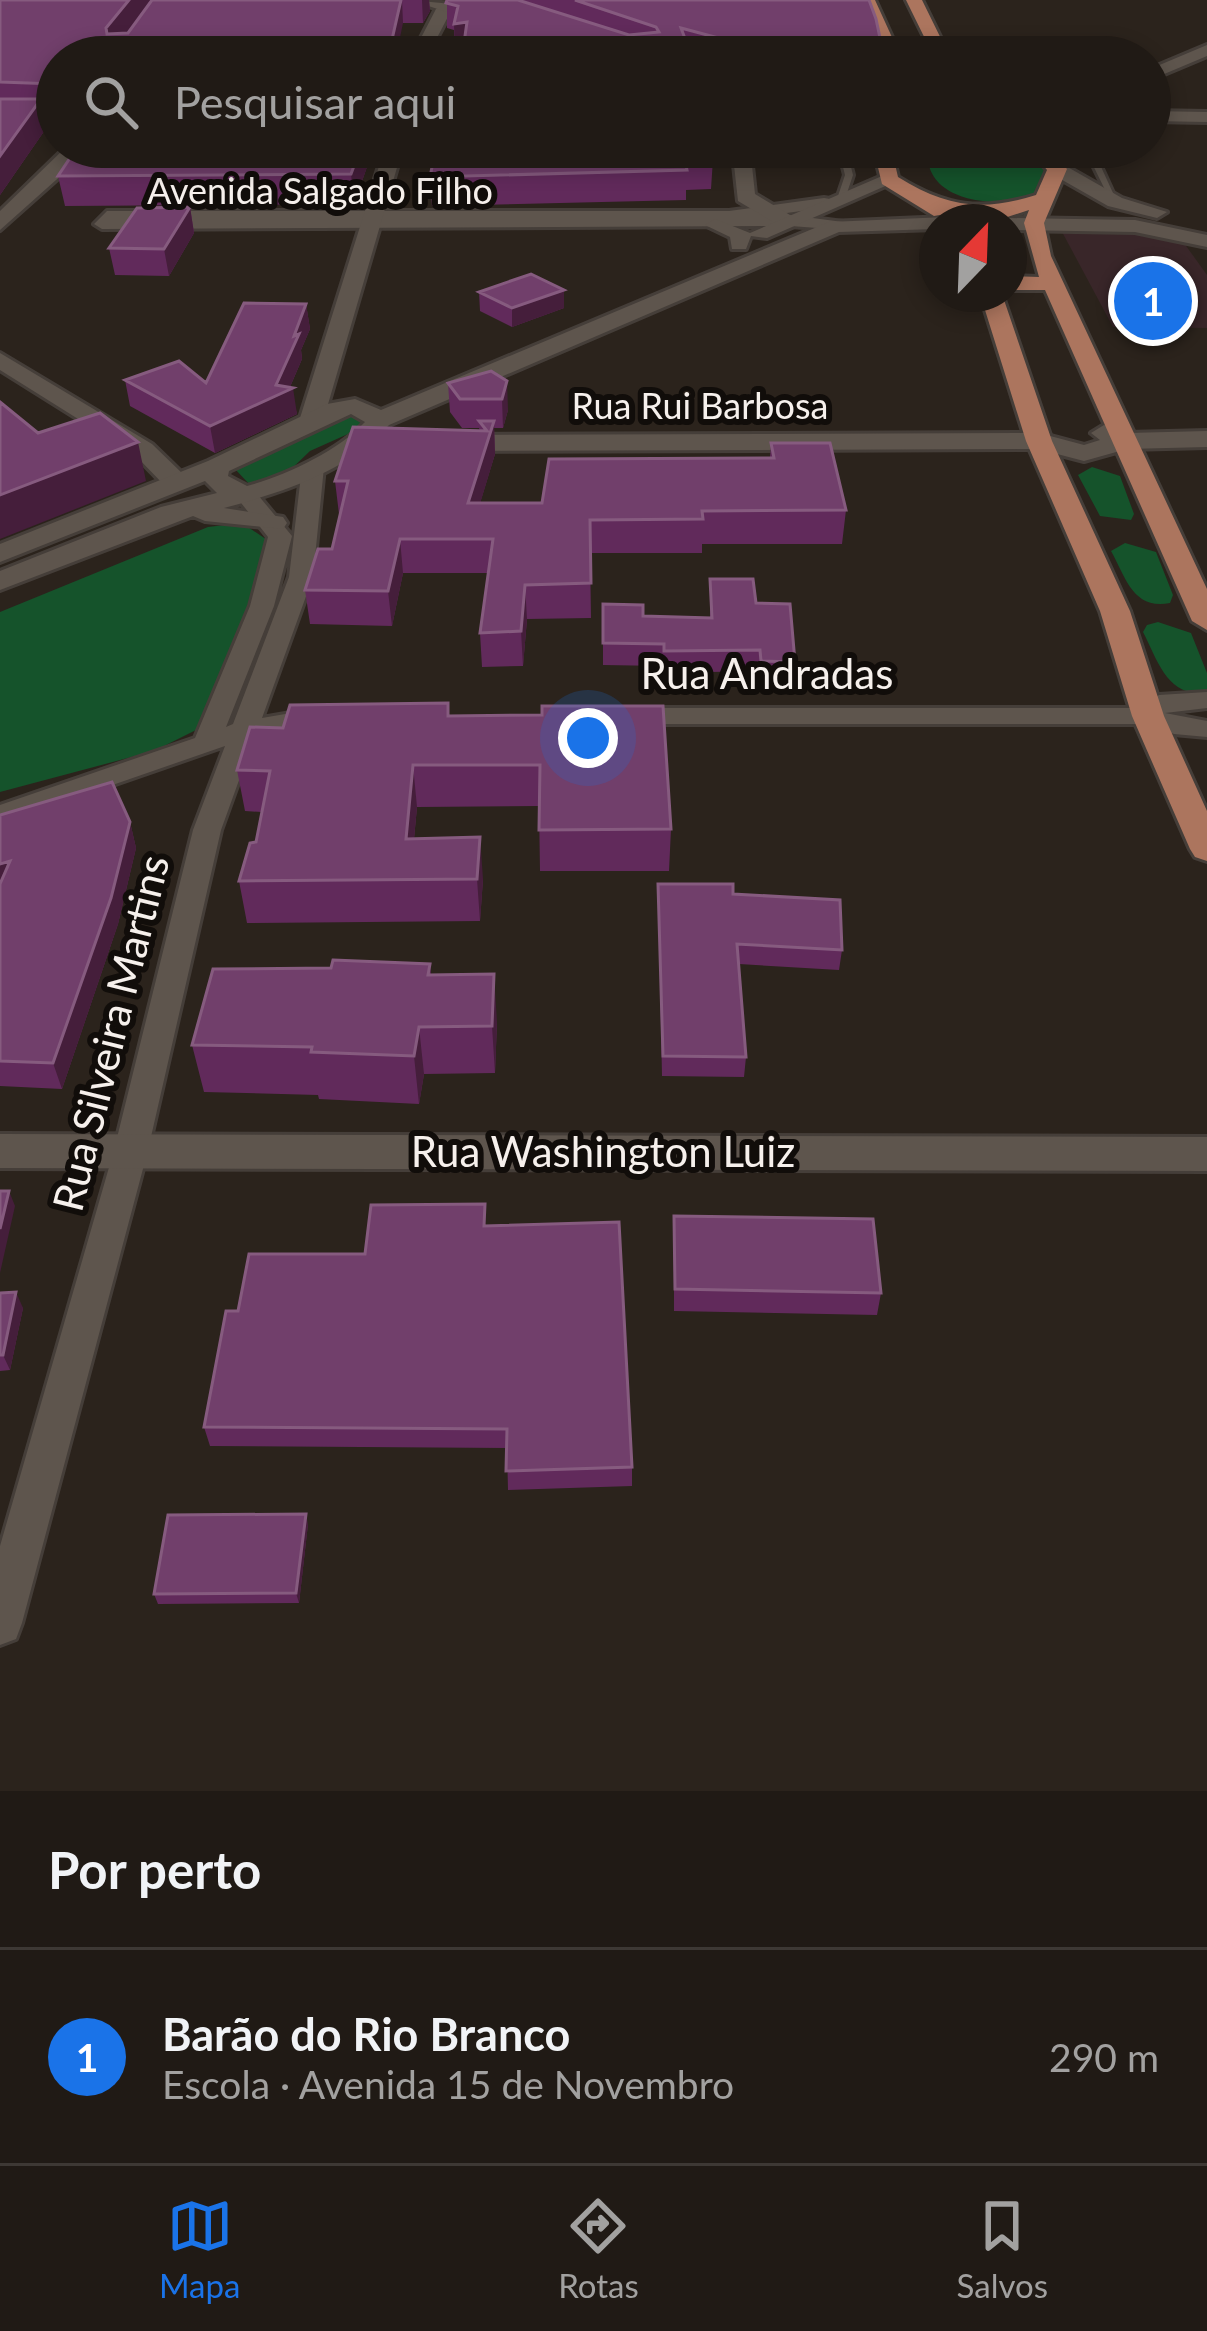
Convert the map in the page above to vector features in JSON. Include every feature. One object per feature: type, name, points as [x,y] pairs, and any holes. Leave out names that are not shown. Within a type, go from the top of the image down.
[{"type":"main road","points":[[867,0],[901,36]]},
{"type":"main road","points":[[914,0],[915,36]]},
{"type":"main road","points":[[886,168],[889,180],[924,204]]},
{"type":"main road","points":[[1043,168],[1028,215],[1040,256],[1207,622]]},
{"type":"main road","points":[[920,202],[1028,215]]},
{"type":"main road","points":[[1027,284],[1056,284]]},
{"type":"main road","points":[[997,312],[1039,441],[1115,611],[1148,716],[1207,849]]},
{"type":"street","points":[[418,0],[444,9],[477,6]]},
{"type":"street","points":[[430,36],[444,9]]},
{"type":"street","points":[[1171,66],[1207,50]]},
{"type":"street","points":[[1171,84],[1207,68]]},
{"type":"street","points":[[0,107],[36,107]]},
{"type":"street","points":[[1171,112],[1207,113]]},
{"type":"street","points":[[0,117],[36,117]]},
{"type":"street","points":[[6,214],[38,168]]},
{"type":"street","points":[[6,214],[63,168]]},
{"type":"street","points":[[312,418],[389,168]]},
{"type":"street","points":[[743,168],[746,197],[776,217]]},
{"type":"street","points":[[1068,168],[1115,202],[1201,232]]},
{"type":"street","points":[[0,580],[176,496],[217,467],[312,418],[429,380],[739,245],[776,217],[889,180]]},
{"type":"street","name":"Avenida Salgado Filho","points":[[776,217],[715,225],[376,219],[107,215],[101,224],[376,219],[776,217],[836,226]]},
{"type":"street","points":[[1028,215],[1201,232]]},
{"type":"street","points":[[0,554],[176,496],[245,494],[277,486],[361,440],[380,420],[836,226],[919,223]]},
{"type":"street","points":[[715,225],[741,234],[739,245]]},
{"type":"street","points":[[601,303],[625,316]]},
{"type":"street","points":[[0,360],[143,449],[217,467]]},
{"type":"street","points":[[355,406],[380,420]]},
{"type":"street","name":"Rua Rui Barbosa","points":[[361,440],[1039,441],[1084,453],[1126,441],[1207,439]]},
{"type":"street","points":[[143,449],[176,496],[274,524]]},
{"type":"street","name":"Rua Silveira Martins","points":[[0,1623],[131,1150],[207,830],[301,577],[313,466]]},
{"type":"street","points":[[206,743],[271,579],[280,536],[245,494],[224,487],[215,477],[217,467]]},
{"type":"street","points":[[1207,700],[1159,703],[1148,716],[1174,726],[1207,729]]},
{"type":"street","points":[[0,815],[243,730],[342,716]]},
{"type":"street","name":"Rua Andradas","points":[[603,716],[1148,716]]},
{"type":"street","name":"Rua Washington Luiz","points":[[0,1151],[1207,1154]]},
{"type":"lane","points":[[833,201],[849,175],[847,168]]},
{"type":"lane","points":[[1098,168],[1115,202]]},
{"type":"shaded area","points":[[1061,230],[1143,232],[1184,243],[1207,275],[1207,328],[1113,327]]},
{"type":"green space","points":[[930,168],[1043,168],[1046,178],[1030,201],[997,202],[962,196],[936,180]]},
{"type":"green space","points":[[346,411],[368,425],[310,451],[283,477],[251,486],[235,469]]},
{"type":"green space","points":[[1092,467],[1120,476],[1134,514],[1131,520],[1100,516],[1078,475]]},
{"type":"green space","points":[[242,523],[276,546],[212,722],[154,751],[0,792],[0,612],[208,527]]},
{"type":"green space","points":[[1125,543],[1156,552],[1173,595],[1170,603],[1147,602],[1132,590],[1111,551]]},
{"type":"green space","points":[[1158,622],[1191,633],[1207,673],[1207,692],[1183,690],[1166,676],[1143,632],[1147,625]]},
{"type":"building","points":[[0,0],[129,0],[106,28],[107,34],[128,33],[152,0],[401,0],[393,36],[36,36],[36,83],[0,82]]},
{"type":"building","points":[[518,0],[629,35],[659,32],[656,27],[575,0],[869,0],[880,36],[711,36],[681,28],[684,36],[465,36],[467,22],[454,24],[458,6],[446,3]]},
{"type":"building","points":[[0,99],[36,99],[36,106],[0,156]]},
{"type":"building","points":[[63,168],[353,168],[351,174],[58,176]]},
{"type":"building","points":[[432,168],[687,170],[430,177]]},
{"type":"building","points":[[190,207],[164,249],[109,248],[137,208]]},
{"type":"building","points":[[531,274],[564,290],[512,308],[479,292]]},
{"type":"building","points":[[244,303],[306,304],[294,336],[299,334],[276,385],[293,388],[210,426],[125,380],[179,361],[206,383]]},
{"type":"building","points":[[491,371],[507,381],[502,399],[460,399],[448,383]]},
{"type":"building","points":[[0,402],[38,433],[100,413],[138,442],[0,495]]},
{"type":"building","points":[[479,421],[494,421],[468,503],[542,503],[549,459],[774,458],[771,443],[830,443],[846,510],[702,511],[703,519],[590,520],[591,583],[525,585],[521,631],[480,633],[493,539],[400,539],[388,591],[305,590],[318,549],[332,549],[348,481],[335,481],[353,427],[487,431]]},
{"type":"building","points":[[710,579],[753,579],[756,603],[790,604],[795,662],[761,661],[760,650],[664,651],[664,644],[603,643],[603,604],[643,605],[643,616],[712,618]]},
{"type":"building","points":[[448,703],[448,716],[542,715],[542,706],[663,706],[671,829],[539,830],[540,765],[413,765],[406,839],[480,837],[477,879],[239,881],[250,843],[256,842],[270,771],[237,770],[250,727],[283,728],[290,705]]},
{"type":"building","points":[[112,782],[130,822],[111,898],[53,1063],[0,1061],[0,884],[10,861],[0,864],[0,815]]},
{"type":"building","points":[[658,884],[733,884],[733,894],[840,900],[842,950],[737,944],[746,1057],[663,1056]]},
{"type":"building","points":[[333,960],[430,964],[428,975],[494,974],[492,1026],[419,1027],[414,1056],[311,1052],[312,1047],[192,1045],[213,969],[331,968]]},
{"type":"building","points":[[0,1191],[9,1191],[0,1229]]},
{"type":"building","points":[[485,1204],[484,1226],[619,1222],[632,1467],[506,1471],[507,1429],[204,1427],[226,1311],[238,1311],[249,1254],[365,1254],[371,1205]]},
{"type":"building","points":[[674,1216],[873,1219],[881,1293],[675,1289]]},
{"type":"building","points":[[16,1292],[3,1355],[0,1355],[0,1293]]},
{"type":"building","points":[[306,1514],[296,1593],[154,1594],[168,1515]]},
{"type":"place","name":"Barão do Rio Branco","points":[[1153,301]]}]
